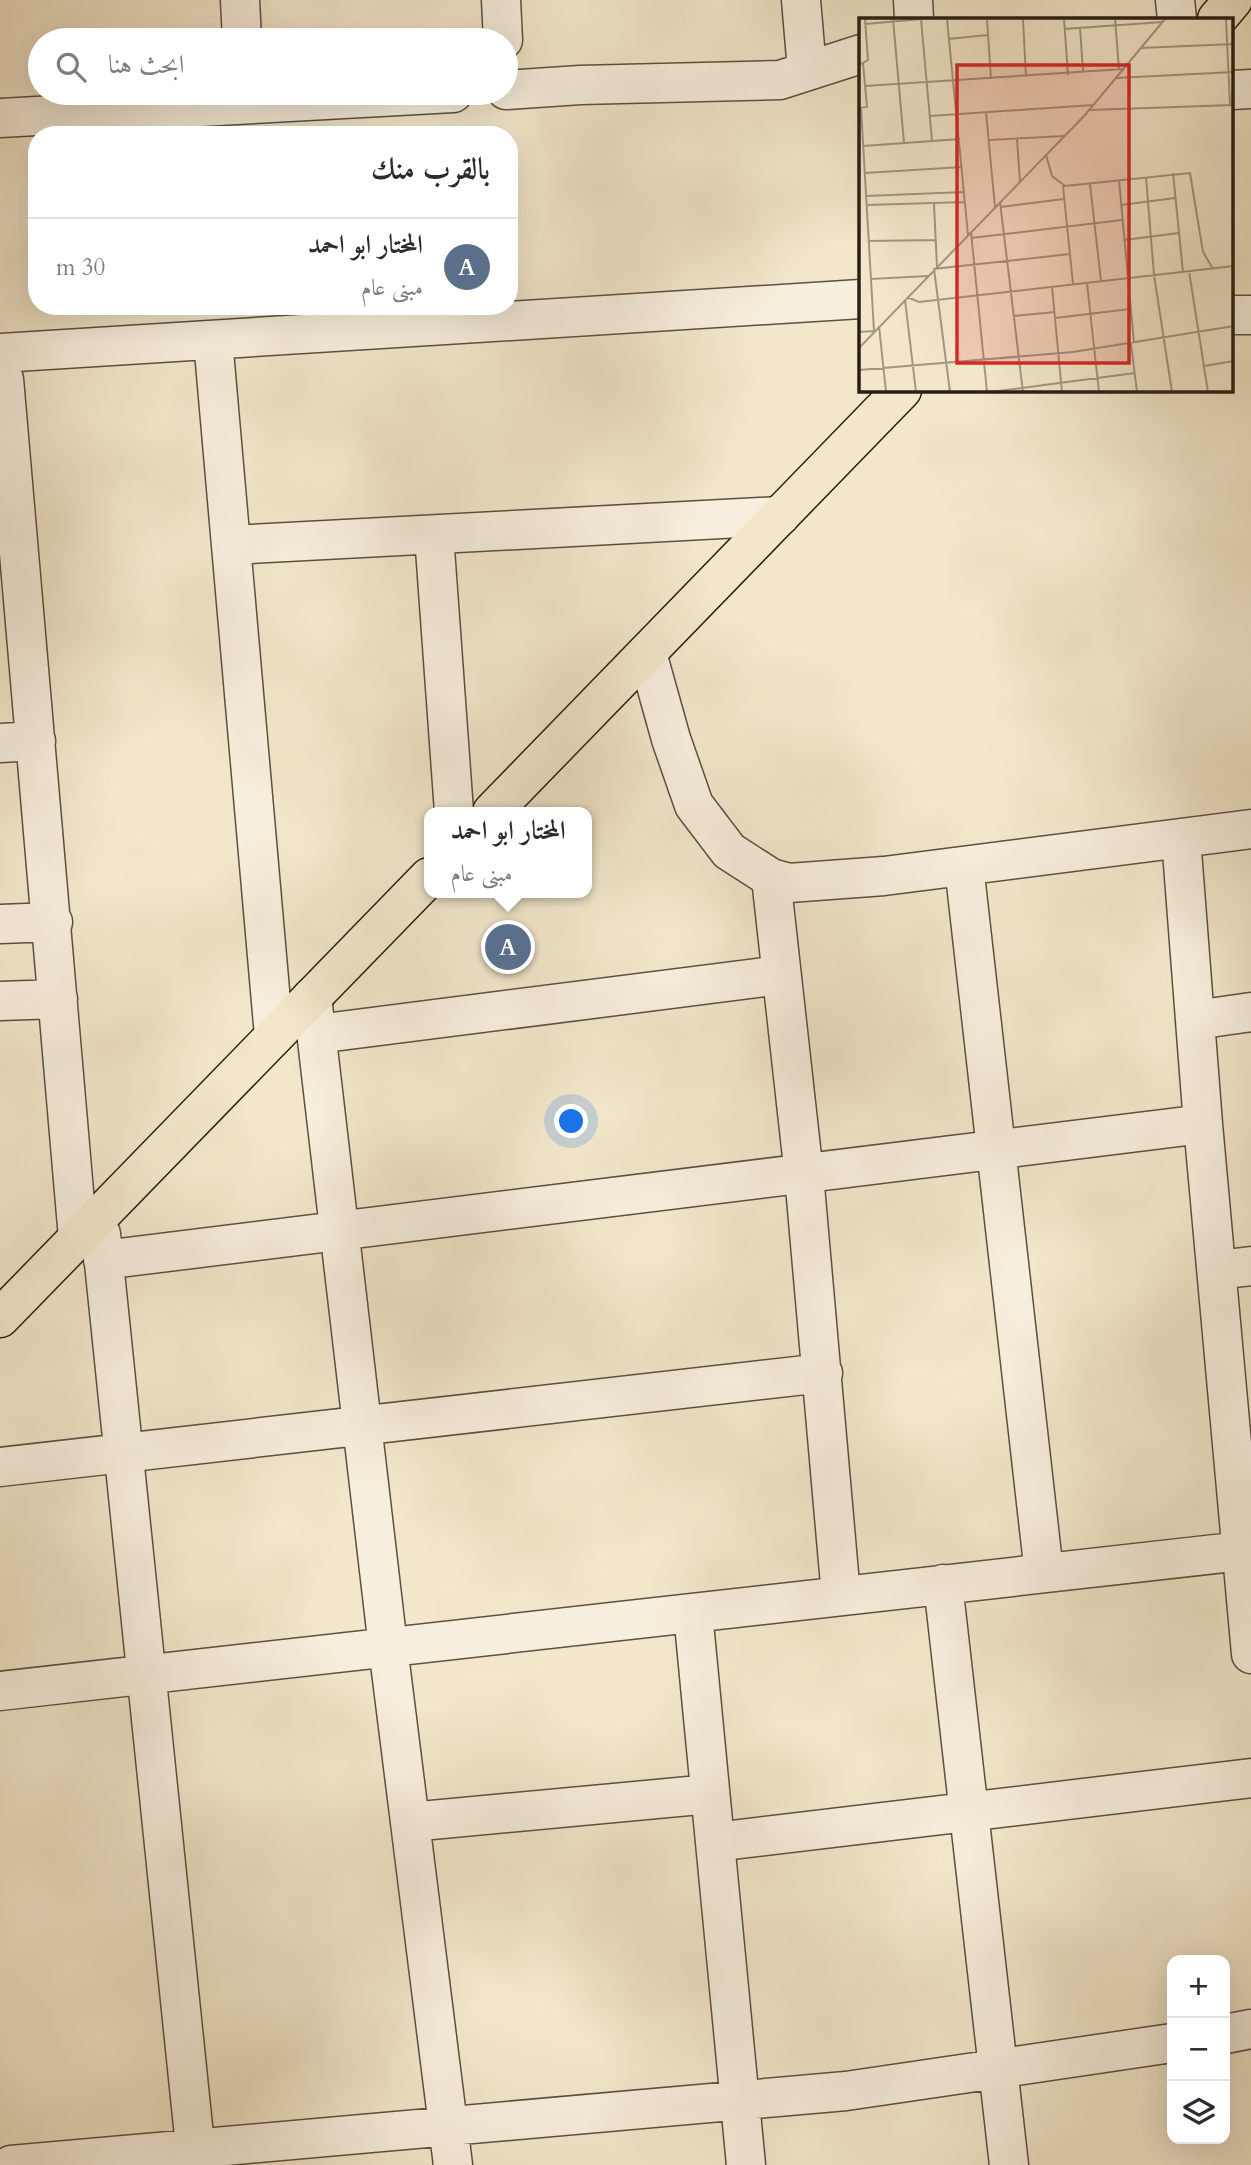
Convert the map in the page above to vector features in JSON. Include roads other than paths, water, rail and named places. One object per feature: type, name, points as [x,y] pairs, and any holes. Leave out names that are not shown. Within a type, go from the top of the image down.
[{"type":"main road","points":[[1218,18],[1233,0]]},
{"type":"main road","points":[[497,807],[900,392]]},
{"type":"main road","points":[[0,1318],[93,1238],[274,1036],[314,1015],[424,883]]},
{"type":"street","points":[[240,0],[241,28]]},
{"type":"street","points":[[500,0],[502,28]]},
{"type":"street","points":[[801,0],[807,71]]},
{"type":"street","points":[[913,0],[914,18]]},
{"type":"street","points":[[1175,0],[1177,18]]},
{"type":"street","points":[[518,89],[780,80],[859,55]]},
{"type":"street","points":[[0,118],[168,105]]},
{"type":"street","points":[[0,353],[859,299]]},
{"type":"street","points":[[214,340],[274,1036]]},
{"type":"street","points":[[0,374],[4,379],[18,742],[53,922],[58,999],[123,1453],[196,2157]]},
{"type":"street","points":[[231,545],[780,516]]},
{"type":"street","points":[[434,535],[454,807]]},
{"type":"street","points":[[647,653],[671,739],[694,805],[729,851],[771,878],[789,883],[884,876],[1251,829]]},
{"type":"street","points":[[1181,838],[1203,1124],[1234,1268],[1251,1654]]},
{"type":"street","points":[[964,866],[1044,1573]]},
{"type":"street","points":[[771,878],[804,1175],[841,1596]]},
{"type":"street","points":[[0,924],[53,922]]},
{"type":"street","points":[[453,2165],[388,1647],[314,1015],[781,975]]},
{"type":"street","points":[[0,1001],[58,999]]},
{"type":"street","points":[[1195,1020],[1251,1012]]},
{"type":"street","points":[[93,1238],[340,1232],[1203,1124]]},
{"type":"street","points":[[0,1467],[823,1373]]},
{"type":"street","points":[[0,1690],[1247,1550]]},
{"type":"street","points":[[943,1584],[1009,2165]]},
{"type":"street","points":[[693,1613],[746,2165]]},
{"type":"street","points":[[715,1842],[1251,1778]]},
{"type":"street","points":[[410,1822],[710,1794]]},
{"type":"street","points":[[1230,2033],[1251,2029]]},
{"type":"street","points":[[11,2165],[196,2157],[448,2126],[846,2091],[1167,2044]]},
{"type":"place","name":"المختار ابو احمد","points":[[508,947]]}]
